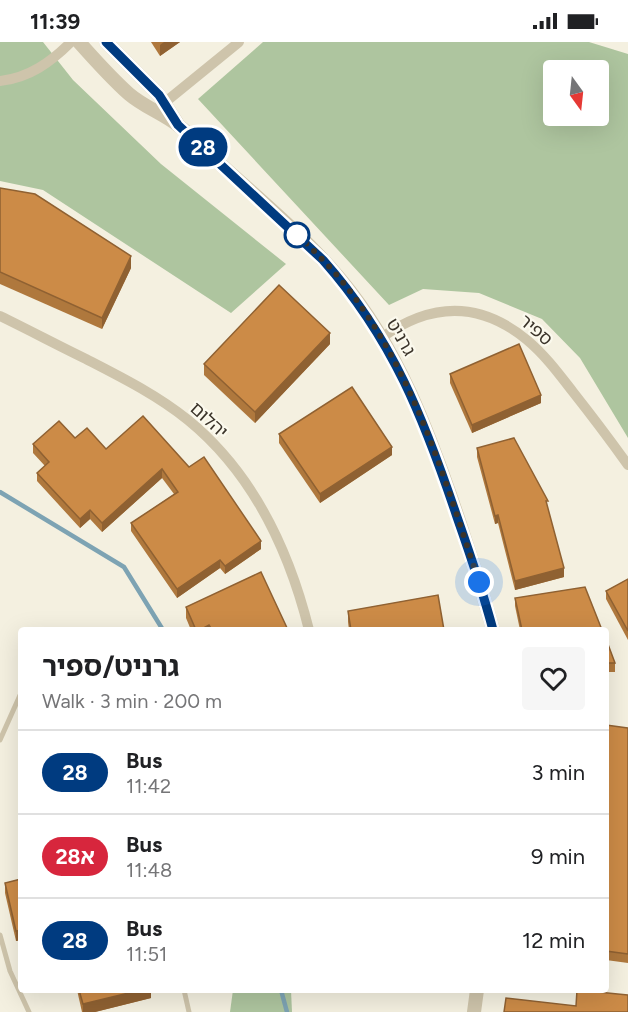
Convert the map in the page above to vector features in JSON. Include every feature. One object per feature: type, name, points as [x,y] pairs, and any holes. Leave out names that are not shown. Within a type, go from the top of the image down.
[{"type":"street","points":[[0,81],[26,75],[43,66],[71,42]]},
{"type":"street","points":[[79,42],[130,94],[159,106]]},
{"type":"street","points":[[106,42],[159,106]]},
{"type":"street","points":[[159,106],[240,42]]},
{"type":"street","name":"גרניט","points":[[159,106],[323,260],[356,300],[381,338],[412,397],[432,445],[492,627]]},
{"type":"street","name":"ספיר","points":[[381,338],[395,328],[425,314],[458,310],[493,318],[529,342],[547,360],[628,465]]},
{"type":"street","name":"יהלום","points":[[0,316],[133,383],[188,420],[211,441],[257,497],[273,527],[290,568],[308,627]]},
{"type":"street","points":[[474,1012],[477,993]]},
{"type":"lane","points":[[0,740],[18,700]]},
{"type":"lane","points":[[0,935],[10,971],[18,988]]},
{"type":"lane","points":[[20,993],[29,1012]]},
{"type":"lane","points":[[185,993],[189,1012]]},
{"type":"green space","points":[[0,42],[43,42],[73,80],[161,164],[286,264],[231,313],[43,190],[0,181]]},
{"type":"green space","points":[[263,42],[589,42],[628,54],[628,438],[580,358],[542,319],[479,293],[423,289],[389,305],[198,99]]},
{"type":"green space","points":[[233,993],[291,993],[292,1012],[230,1012]]},
{"type":"building","points":[[0,188],[35,194],[131,256],[102,318],[0,272]]},
{"type":"building","points":[[279,285],[330,333],[255,412],[204,364]]},
{"type":"building","points":[[519,344],[541,395],[472,425],[450,374]]},
{"type":"building","points":[[352,387],[392,447],[320,494],[279,434]]},
{"type":"building","points":[[143,416],[189,467],[204,457],[261,541],[225,566],[220,560],[177,589],[131,523],[178,492],[162,469],[102,523],[90,510],[80,519],[37,473],[49,462],[33,444],[59,421],[75,438],[87,428],[106,449]]},
{"type":"building","points":[[514,438],[548,501],[546,501],[564,568],[515,581],[477,448]]},
{"type":"building","points":[[261,572],[287,627],[210,627],[209,625],[195,627],[186,607]]},
{"type":"building","points":[[628,579],[628,631],[606,591]]},
{"type":"building","points":[[585,587],[601,627],[521,627],[515,598]]},
{"type":"building","points":[[438,595],[443,627],[351,627],[348,611]]},
{"type":"building","points":[[609,647],[615,663],[609,663]]},
{"type":"building","points":[[609,725],[628,728],[628,954],[609,951]]},
{"type":"building","points":[[18,880],[18,931],[16,931],[5,883]]},
{"type":"building","points":[[80,993],[129,993],[83,1004]]},
{"type":"building","points":[[577,993],[628,995],[628,1012],[504,1012],[506,998],[576,1006]]},
{"type":"waterway","points":[[0,492],[124,567],[161,627]]},
{"type":"waterway","points":[[282,993],[287,1012]]},
{"type":"bus line","name":"28","points":[[106,42],[159,95],[178,125],[323,260],[340,279],[371,322],[386,345],[425,425],[492,627]]},
{"type":"route","points":[[297,235],[290,228],[340,279],[386,345],[425,425],[479,582]]}]
